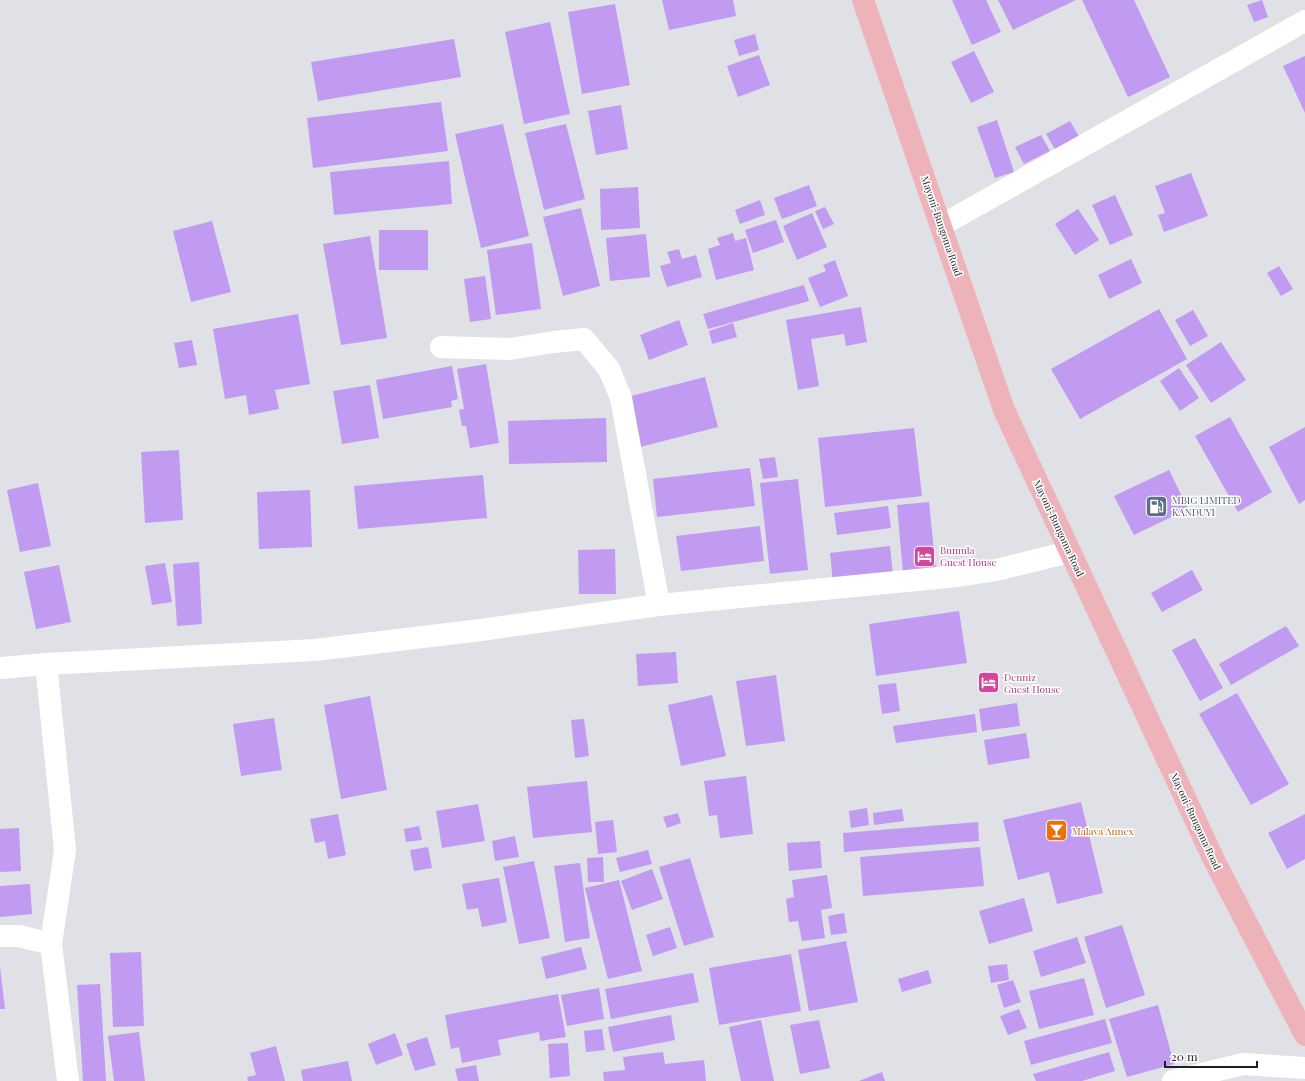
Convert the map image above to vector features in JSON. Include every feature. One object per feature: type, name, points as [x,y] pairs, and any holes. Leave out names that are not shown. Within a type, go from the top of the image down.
[{"type":"main road","name":"Mayoni-Bungoma Road","points":[[863,0],[942,225],[1004,410],[1215,862],[1305,1035]]},
{"type":"street","points":[[942,225],[1305,21]]},
{"type":"street","points":[[441,347],[510,349],[584,339],[609,369],[621,398],[659,605]]},
{"type":"street","points":[[0,668],[46,664],[315,650],[481,630],[659,605],[958,576],[996,570],[1070,552]]},
{"type":"street","points":[[46,664],[66,850],[51,944],[68,1081]]},
{"type":"street","points":[[0,936],[19,936],[51,944]]},
{"type":"street","points":[[1173,1081],[1243,1064],[1305,1068]]},
{"type":"building","points":[[662,0],[733,0],[736,16],[669,30]]},
{"type":"building","points":[[952,0],[986,0],[1001,32],[972,45]]},
{"type":"building","points":[[998,0],[1076,0],[1013,30]]},
{"type":"building","points":[[1082,0],[1134,0],[1170,77],[1128,97]]},
{"type":"building","points":[[1262,0],[1268,17],[1254,22],[1247,5]]},
{"type":"building","points":[[615,4],[630,85],[582,94],[568,12]]},
{"type":"building","points":[[550,22],[570,114],[524,124],[505,32]]},
{"type":"building","points":[[755,34],[759,50],[739,56],[734,40]]},
{"type":"building","points":[[454,39],[461,77],[318,101],[311,62]]},
{"type":"building","points":[[974,51],[994,92],[971,103],[951,62]]},
{"type":"building","points":[[759,55],[770,85],[738,97],[727,66]]},
{"type":"building","points":[[1305,56],[1305,113],[1283,66]]},
{"type":"building","points":[[441,102],[448,151],[313,168],[307,118]]},
{"type":"building","points":[[621,105],[628,149],[596,155],[588,111]]},
{"type":"building","points":[[997,120],[1014,172],[995,178],[977,127]]},
{"type":"building","points":[[1070,121],[1080,138],[1056,151],[1046,134]]},
{"type":"building","points":[[503,124],[529,236],[481,248],[455,134]]},
{"type":"building","points":[[566,124],[585,199],[544,210],[525,133]]},
{"type":"building","points":[[1041,135],[1050,151],[1024,164],[1015,147]]},
{"type":"building","points":[[449,161],[452,204],[334,215],[330,172]]},
{"type":"building","points":[[1191,173],[1208,216],[1164,232],[1158,215],[1165,213],[1155,186]]},
{"type":"building","points":[[809,185],[817,206],[782,219],[774,198]]},
{"type":"building","points":[[638,187],[640,228],[601,230],[600,189]]},
{"type":"building","points":[[1115,195],[1133,235],[1110,245],[1092,205]]},
{"type":"building","points":[[760,200],[765,215],[740,224],[735,210]]},
{"type":"building","points":[[825,207],[834,224],[823,229],[815,211]]},
{"type":"building","points":[[581,208],[600,286],[563,296],[543,217]]},
{"type":"building","points":[[1078,209],[1099,240],[1075,255],[1055,224]]},
{"type":"building","points":[[812,213],[827,247],[797,260],[783,226]]},
{"type":"building","points":[[776,220],[784,242],[753,253],[745,230]]},
{"type":"building","points":[[212,221],[231,292],[191,302],[173,231]]},
{"type":"building","points":[[379,230],[428,230],[428,270],[379,270]]},
{"type":"building","points":[[733,233],[735,241],[746,238],[754,270],[716,280],[708,249],[720,245],[717,238]]},
{"type":"building","points":[[646,234],[650,277],[610,281],[606,238]]},
{"type":"building","points":[[370,236],[387,338],[341,345],[323,244]]},
{"type":"building","points":[[532,243],[541,309],[496,315],[487,250]]},
{"type":"building","points":[[679,249],[682,259],[696,255],[702,277],[667,287],[660,266],[671,263],[667,252]]},
{"type":"building","points":[[1131,259],[1142,283],[1109,299],[1098,275]]},
{"type":"building","points":[[835,260],[848,296],[820,307],[808,278],[826,271],[823,265]]},
{"type":"building","points":[[1279,266],[1293,289],[1281,296],[1267,273]]},
{"type":"building","points":[[485,276],[491,319],[470,322],[464,279]]},
{"type":"building","points":[[804,285],[809,301],[708,329],[703,314]]},
{"type":"building","points":[[861,307],[867,342],[846,346],[844,334],[811,339],[819,386],[798,390],[786,320]]},
{"type":"building","points":[[1159,309],[1187,359],[1080,419],[1051,369]]},
{"type":"building","points":[[1193,310],[1208,336],[1190,346],[1175,320]]},
{"type":"building","points":[[298,314],[310,384],[275,390],[279,409],[249,415],[246,395],[225,399],[213,329]]},
{"type":"building","points":[[679,320],[688,345],[649,360],[640,335]]},
{"type":"building","points":[[733,323],[737,337],[712,344],[709,331]]},
{"type":"building","points":[[192,340],[197,365],[179,368],[174,343]]},
{"type":"building","points":[[1221,342],[1246,380],[1211,403],[1186,365]]},
{"type":"building","points":[[486,364],[499,443],[470,448],[466,426],[462,426],[459,410],[464,409],[457,369]]},
{"type":"building","points":[[452,366],[458,399],[451,401],[452,407],[383,419],[376,380]]},
{"type":"building","points":[[1179,368],[1199,398],[1180,411],[1160,381]]},
{"type":"building","points":[[705,377],[718,427],[640,447],[627,397]]},
{"type":"building","points":[[370,385],[379,438],[342,444],[333,391]]},
{"type":"building","points":[[1230,417],[1272,492],[1238,512],[1195,436]]},
{"type":"building","points":[[606,418],[607,462],[509,464],[508,421]]},
{"type":"building","points":[[1305,427],[1305,500],[1299,504],[1269,447]]},
{"type":"building","points":[[914,428],[922,496],[825,507],[818,438]]},
{"type":"building","points":[[179,450],[183,520],[145,523],[141,452]]},
{"type":"building","points":[[775,457],[778,477],[763,479],[759,459]]},
{"type":"building","points":[[750,468],[755,506],[657,517],[653,479]]},
{"type":"building","points":[[1169,470],[1188,509],[1134,535],[1114,496]]},
{"type":"building","points":[[483,475],[487,518],[358,529],[354,486]]},
{"type":"building","points":[[798,479],[808,570],[770,574],[760,483]]},
{"type":"building","points":[[38,483],[51,546],[20,552],[7,490]]},
{"type":"building","points":[[310,490],[312,547],[259,549],[257,492]]},
{"type":"building","points":[[929,502],[936,570],[903,573],[897,505]]},
{"type":"building","points":[[888,506],[891,528],[837,535],[834,513]]},
{"type":"building","points":[[760,526],[764,561],[681,571],[676,536]]},
{"type":"building","points":[[890,546],[893,575],[833,582],[830,553]]},
{"type":"building","points":[[615,549],[616,594],[579,594],[578,550]]},
{"type":"building","points":[[199,562],[202,624],[177,626],[173,564]]},
{"type":"building","points":[[165,563],[172,602],[152,605],[145,566]]},
{"type":"building","points":[[59,565],[71,622],[36,629],[24,572]]},
{"type":"building","points":[[1192,570],[1203,590],[1162,612],[1151,593]]},
{"type":"building","points":[[959,611],[967,663],[876,676],[869,624]]},
{"type":"building","points":[[1286,626],[1299,646],[1231,685],[1219,664]]},
{"type":"building","points":[[1195,638],[1223,688],[1200,701],[1172,650]]},
{"type":"building","points":[[676,652],[678,683],[638,686],[636,654]]},
{"type":"building","points":[[776,675],[785,741],[746,746],[736,681]]},
{"type":"building","points":[[896,683],[900,711],[882,714],[878,685]]},
{"type":"building","points":[[1237,693],[1289,784],[1251,805],[1199,714]]},
{"type":"building","points":[[712,695],[726,756],[681,766],[668,705]]},
{"type":"building","points":[[370,696],[387,790],[341,799],[324,705]]},
{"type":"building","points":[[1017,703],[1020,726],[982,731],[979,709]]},
{"type":"building","points":[[975,714],[977,732],[896,743],[893,726]]},
{"type":"building","points":[[274,718],[282,770],[241,776],[233,724]]},
{"type":"building","points":[[584,719],[589,756],[575,758],[571,720]]},
{"type":"building","points":[[1026,733],[1030,758],[988,765],[984,740]]},
{"type":"building","points":[[746,776],[753,834],[720,838],[717,815],[709,816],[704,781]]},
{"type":"building","points":[[587,781],[592,832],[533,838],[527,787]]},
{"type":"building","points":[[1081,802],[1103,893],[1057,904],[1049,872],[1018,880],[1003,820]]},
{"type":"building","points":[[478,804],[485,841],[442,848],[436,811]]},
{"type":"building","points":[[867,808],[869,825],[851,828],[849,811]]},
{"type":"building","points":[[902,809],[904,821],[874,825],[873,813]]},
{"type":"building","points":[[678,813],[681,823],[667,828],[663,817]]},
{"type":"building","points":[[338,814],[346,855],[328,859],[325,841],[315,843],[310,819]]},
{"type":"building","points":[[1305,814],[1305,859],[1287,869],[1268,833]]},
{"type":"building","points":[[613,820],[617,852],[598,854],[595,822]]},
{"type":"building","points":[[978,822],[979,841],[844,852],[843,833]]},
{"type":"building","points":[[419,826],[422,840],[406,842],[404,829]]},
{"type":"building","points":[[19,828],[21,871],[0,872],[0,829]]},
{"type":"building","points":[[515,836],[519,857],[495,861],[492,841]]},
{"type":"building","points":[[820,841],[822,868],[789,871],[787,843]]},
{"type":"building","points":[[428,847],[432,868],[414,871],[410,850]]},
{"type":"building","points":[[980,847],[984,886],[863,896],[860,857]]},
{"type":"building","points":[[648,850],[652,864],[620,872],[616,858]]},
{"type":"building","points":[[603,857],[604,882],[588,882],[587,858]]},
{"type":"building","points":[[690,858],[714,937],[684,946],[659,867]]},
{"type":"building","points":[[534,861],[550,938],[519,944],[503,867]]},
{"type":"building","points":[[580,863],[590,938],[565,942],[554,866]]},
{"type":"building","points":[[652,869],[663,899],[632,910],[621,881]]},
{"type":"building","points":[[827,875],[832,908],[821,910],[825,938],[802,941],[798,921],[789,922],[786,899],[794,897],[792,880]]},
{"type":"building","points":[[499,878],[507,922],[482,927],[478,908],[467,910],[462,884]]},
{"type":"building","points":[[619,880],[642,971],[608,979],[585,888]]},
{"type":"building","points":[[30,884],[32,914],[0,917],[0,886]]},
{"type":"building","points":[[1024,898],[1033,931],[989,944],[979,911]]},
{"type":"building","points":[[844,913],[847,933],[831,935],[828,916]]},
{"type":"building","points":[[1122,925],[1145,995],[1106,1008],[1084,937]]},
{"type":"building","points":[[670,927],[677,948],[653,956],[646,935]]},
{"type":"building","points":[[1077,937],[1086,963],[1041,977],[1033,951]]},
{"type":"building","points":[[846,941],[858,1002],[809,1011],[798,950]]},
{"type":"building","points":[[581,947],[587,969],[546,979],[541,957]]},
{"type":"building","points":[[141,952],[144,1026],[113,1027],[110,953]]},
{"type":"building","points":[[791,954],[801,1011],[719,1025],[709,968]]},
{"type":"building","points":[[1007,964],[1009,980],[991,983],[988,966]]},
{"type":"building","points":[[0,967],[5,1009],[0,1009]]},
{"type":"building","points":[[928,970],[932,983],[902,992],[898,979]]},
{"type":"building","points":[[693,973],[699,1002],[611,1019],[605,989]]},
{"type":"building","points":[[1084,978],[1094,1015],[1039,1029],[1029,991]]},
{"type":"building","points":[[1013,980],[1021,1002],[1004,1008],[997,985]]},
{"type":"building","points":[[100,984],[106,1081],[83,1081],[77,985]]},
{"type":"building","points":[[599,988],[604,1019],[567,1026],[561,995]]},
{"type":"building","points":[[558,994],[566,1037],[540,1041],[539,1032],[498,1040],[501,1055],[462,1063],[459,1047],[451,1049],[445,1015]]},
{"type":"building","points":[[1158,1005],[1174,1064],[1127,1077],[1109,1019]]},
{"type":"building","points":[[1019,1009],[1027,1028],[1008,1035],[1000,1016]]},
{"type":"building","points":[[671,1015],[675,1040],[613,1052],[608,1027]]},
{"type":"building","points":[[1105,1019],[1112,1043],[1031,1065],[1024,1041]]},
{"type":"building","points":[[761,1020],[774,1081],[741,1081],[729,1027]]},
{"type":"building","points":[[819,1020],[830,1068],[800,1074],[790,1025]]},
{"type":"building","points":[[602,1029],[605,1050],[586,1052],[584,1031]]},
{"type":"building","points":[[139,1032],[145,1081],[114,1081],[108,1036]]},
{"type":"building","points":[[395,1033],[403,1055],[376,1065],[368,1044]]},
{"type":"building","points":[[427,1037],[436,1065],[415,1071],[406,1044]]},
{"type":"building","points":[[568,1043],[570,1076],[550,1078],[548,1044]]},
{"type":"building","points":[[276,1046],[285,1081],[248,1081],[247,1077],[256,1075],[250,1053]]},
{"type":"building","points":[[663,1052],[665,1064],[704,1060],[706,1081],[604,1081],[603,1072],[625,1070],[623,1057]]},
{"type":"building","points":[[1109,1052],[1115,1071],[1082,1081],[1036,1081],[1033,1074]]},
{"type":"building","points":[[348,1061],[352,1081],[303,1081],[301,1070]]},
{"type":"building","points":[[476,1065],[479,1081],[458,1081],[455,1069]]},
{"type":"building","points":[[882,1072],[885,1081],[859,1081]]},
{"type":"place","name":"MBIG LIMITED KANDUYI","points":[[1157,506]]},
{"type":"place","name":"Bumula Guest House","points":[[925,556]]},
{"type":"place","name":"Denniz Guest House","points":[[988,683]]},
{"type":"place","name":"Malava Annex","points":[[1056,831]]}]
